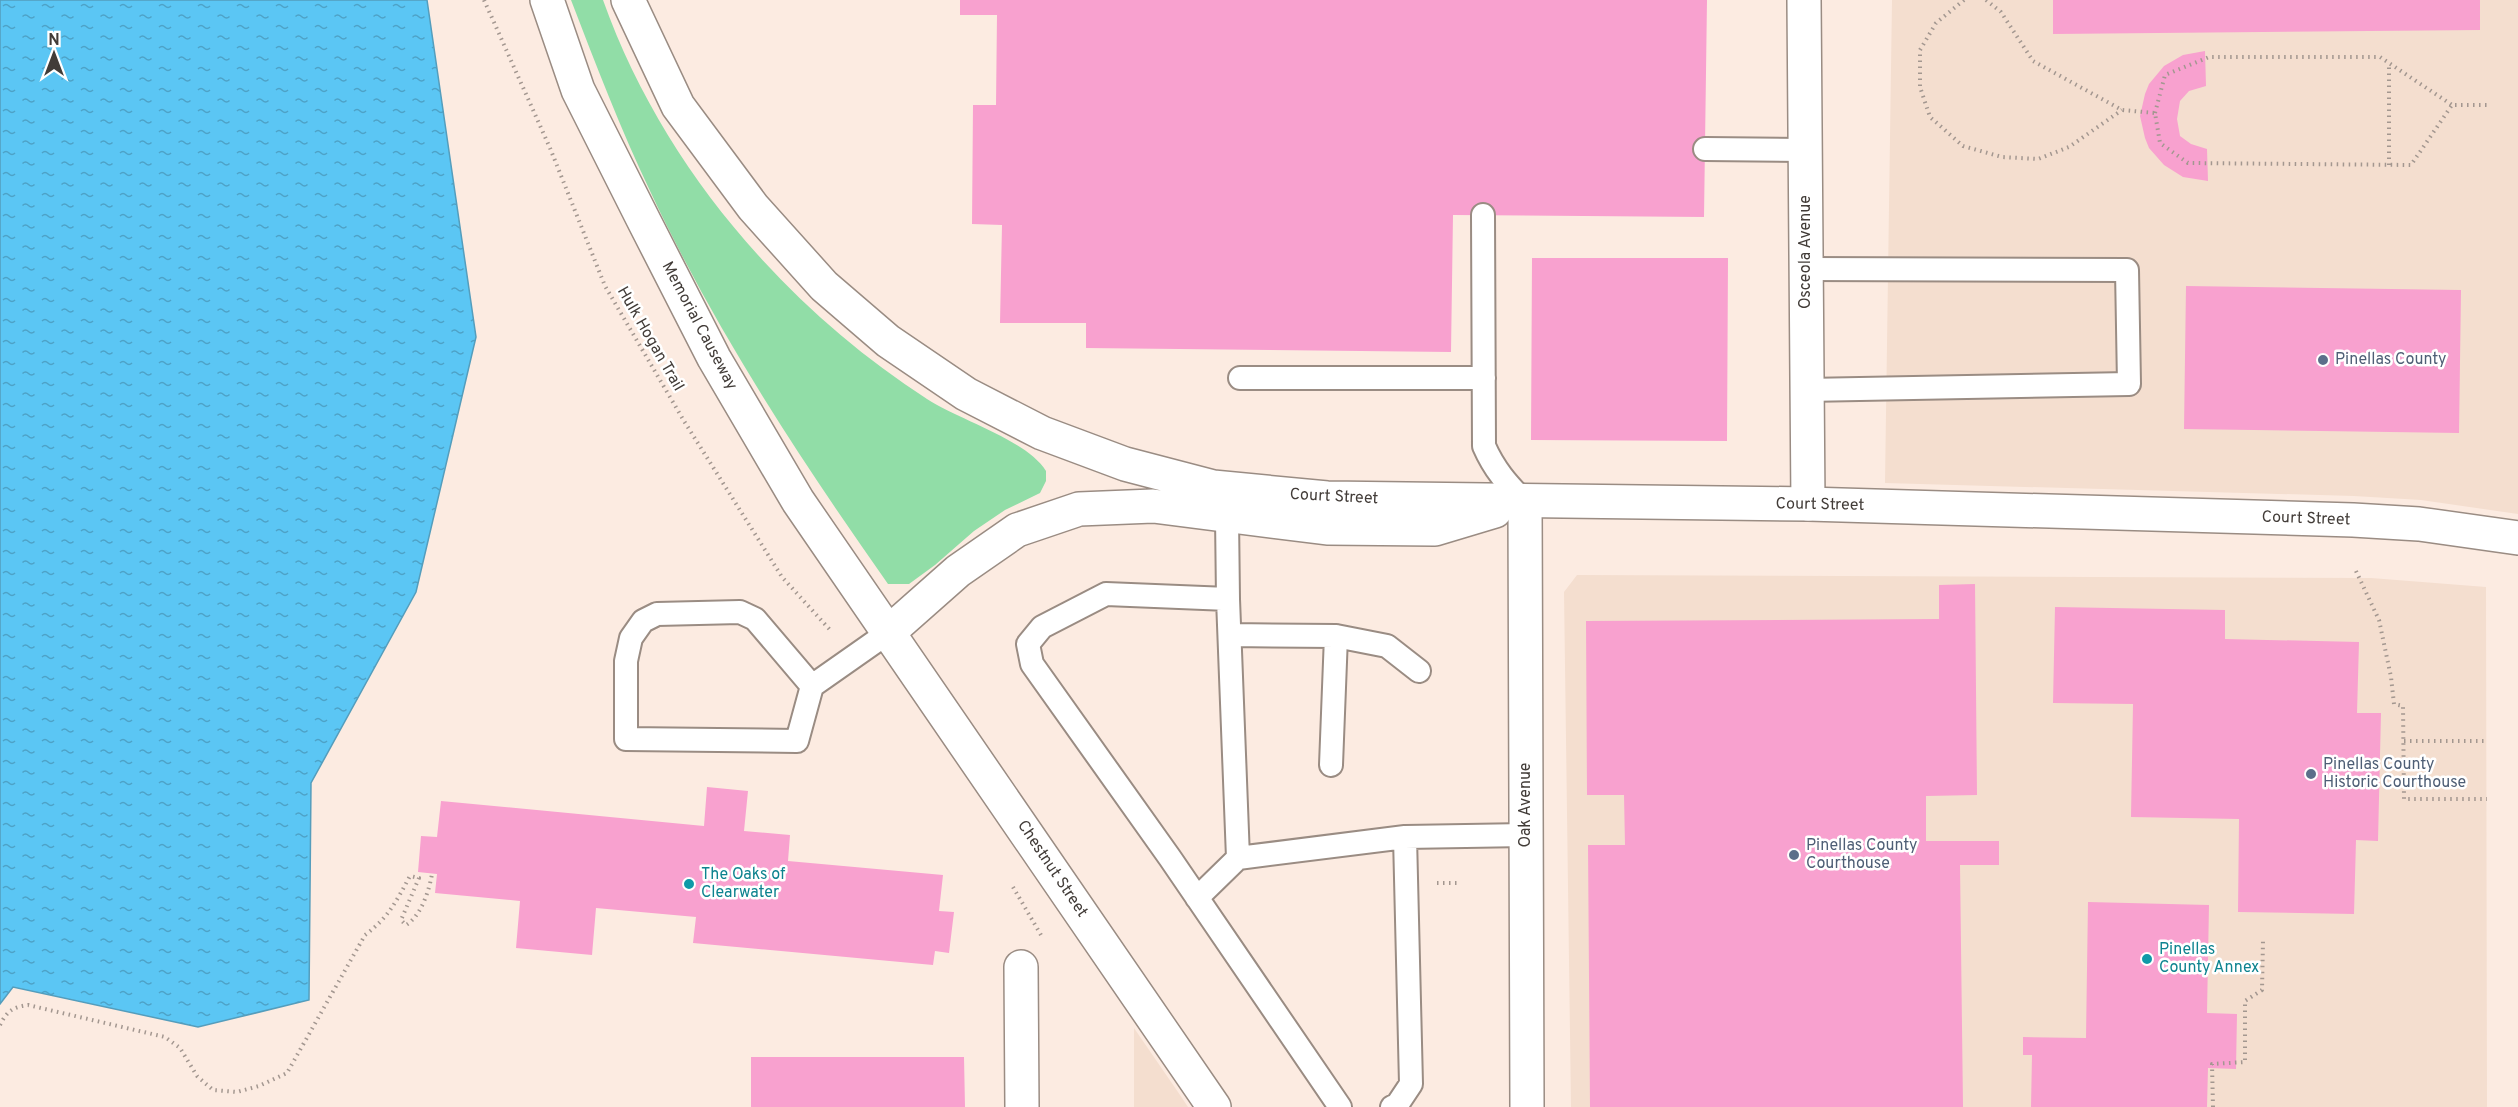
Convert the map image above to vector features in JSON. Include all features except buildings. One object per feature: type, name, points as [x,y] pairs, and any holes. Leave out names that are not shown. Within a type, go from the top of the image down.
[{"type":"main road","name":"Memorial Causeway","points":[[547,0],[578,90],[714,358],[798,501],[889,632]]},
{"type":"main road","name":"Court Street","points":[[628,0],[678,106],[753,207],[824,286],[888,341],[966,394],[1042,434],[1125,464],[1213,488],[1327,498],[1808,504],[2353,520],[2418,524],[2518,538]]},
{"type":"main road","name":"Osceola Avenue","points":[[1804,0],[1808,504]]},
{"type":"main road","points":[[889,632],[958,571],[1017,530],[1079,509],[1153,506],[1327,528],[1435,529],[1524,502]]},
{"type":"main road","name":"Oak Avenue","points":[[1524,502],[1527,1107]]},
{"type":"main road","name":"Chestnut Street","points":[[889,632],[1214,1107]]},
{"type":"main road","points":[[1021,967],[1022,1107]]},
{"type":"lane","points":[[1705,149],[1805,150]]},
{"type":"lane","points":[[1483,215],[1484,446],[1498,474],[1524,502]]},
{"type":"lane","points":[[1806,269],[2127,270],[2129,384],[1806,390]]},
{"type":"lane","points":[[1240,378],[1484,378]]},
{"type":"lane","points":[[1227,517],[1238,858]]},
{"type":"lane","points":[[1228,599],[1106,594],[1042,627],[1028,644],[1032,664],[1197,898],[1340,1107]]},
{"type":"lane","points":[[812,686],[755,618],[740,612],[657,614],[642,621],[631,638],[626,661],[626,739],[797,741],[812,686],[889,632]]},
{"type":"lane","points":[[1230,635],[1336,636],[1387,645],[1419,670]]},
{"type":"lane","points":[[1331,765],[1336,636]]},
{"type":"lane","points":[[1197,898],[1238,858],[1405,837],[1526,835]]},
{"type":"lane","points":[[1392,1107],[1397,1105],[1411,1084],[1405,837]]},
{"type":"path","name":"Hulk Hogan Trail","points":[[484,0],[550,148],[605,286],[684,421],[782,577],[854,656]]},
{"type":"path","points":[[1964,0],[1936,23],[1920,50],[1920,87],[1930,117],[1963,146],[2002,157],[2038,159],[2069,147],[2122,110]]},
{"type":"path","points":[[1986,0],[2001,12],[2033,61],[2122,110],[2155,113]]},
{"type":"path","points":[[2452,105],[2411,165],[2188,163],[2160,143],[2155,113],[2165,75],[2209,57],[2380,57],[2452,105],[2490,105]]},
{"type":"path","points":[[2389,63],[2389,165]]},
{"type":"path","points":[[2356,571],[2379,620],[2394,704],[2403,706],[2404,800],[2487,799]]},
{"type":"path","points":[[2404,741],[2487,741]]},
{"type":"path","points":[[0,1025],[5,1015],[14,1007],[28,1005],[165,1036],[180,1048],[197,1076],[213,1090],[237,1092],[259,1086],[287,1073],[365,935],[387,917],[410,876],[419,878],[401,920],[406,925],[413,921],[430,888],[432,874]]},
{"type":"path","points":[[2213,1107],[2212,1064],[2245,1062],[2245,1001],[2262,990],[2263,941]]},
{"type":"shaded area","points":[[1892,0],[2518,0],[2518,514],[2421,500],[2354,496],[1885,483]]},
{"type":"shaded area","points":[[1577,575],[2371,578],[2486,587],[2487,1107],[1571,1107],[1564,592]]},
{"type":"shaded area","points":[[1134,1028],[1180,1095],[1188,1107],[1134,1107]]},
{"type":"green space","points":[[571,0],[603,0],[628,60],[658,118],[693,173],[732,225],[776,274],[823,320],[874,362],[927,399],[1008,440],[1037,460],[1046,471],[1046,481],[1040,493],[1005,510],[974,531],[909,584],[888,584],[791,442],[703,295],[640,169]]},
{"type":"water","points":[[0,0],[427,0],[476,337],[416,592],[311,783],[309,1000],[198,1027],[13,987],[0,1004]]},
{"type":"place","name":"Pinellas County","points":[[2323,360]]},
{"type":"place","name":"Pinellas County Historic Courthouse","points":[[2311,774]]},
{"type":"place","name":"Pinellas County Courthouse","points":[[1794,855]]},
{"type":"place","name":"The Oaks of Clearwater","points":[[689,884]]},
{"type":"place","name":"Pinellas County Annex","points":[[2147,959]]}]
